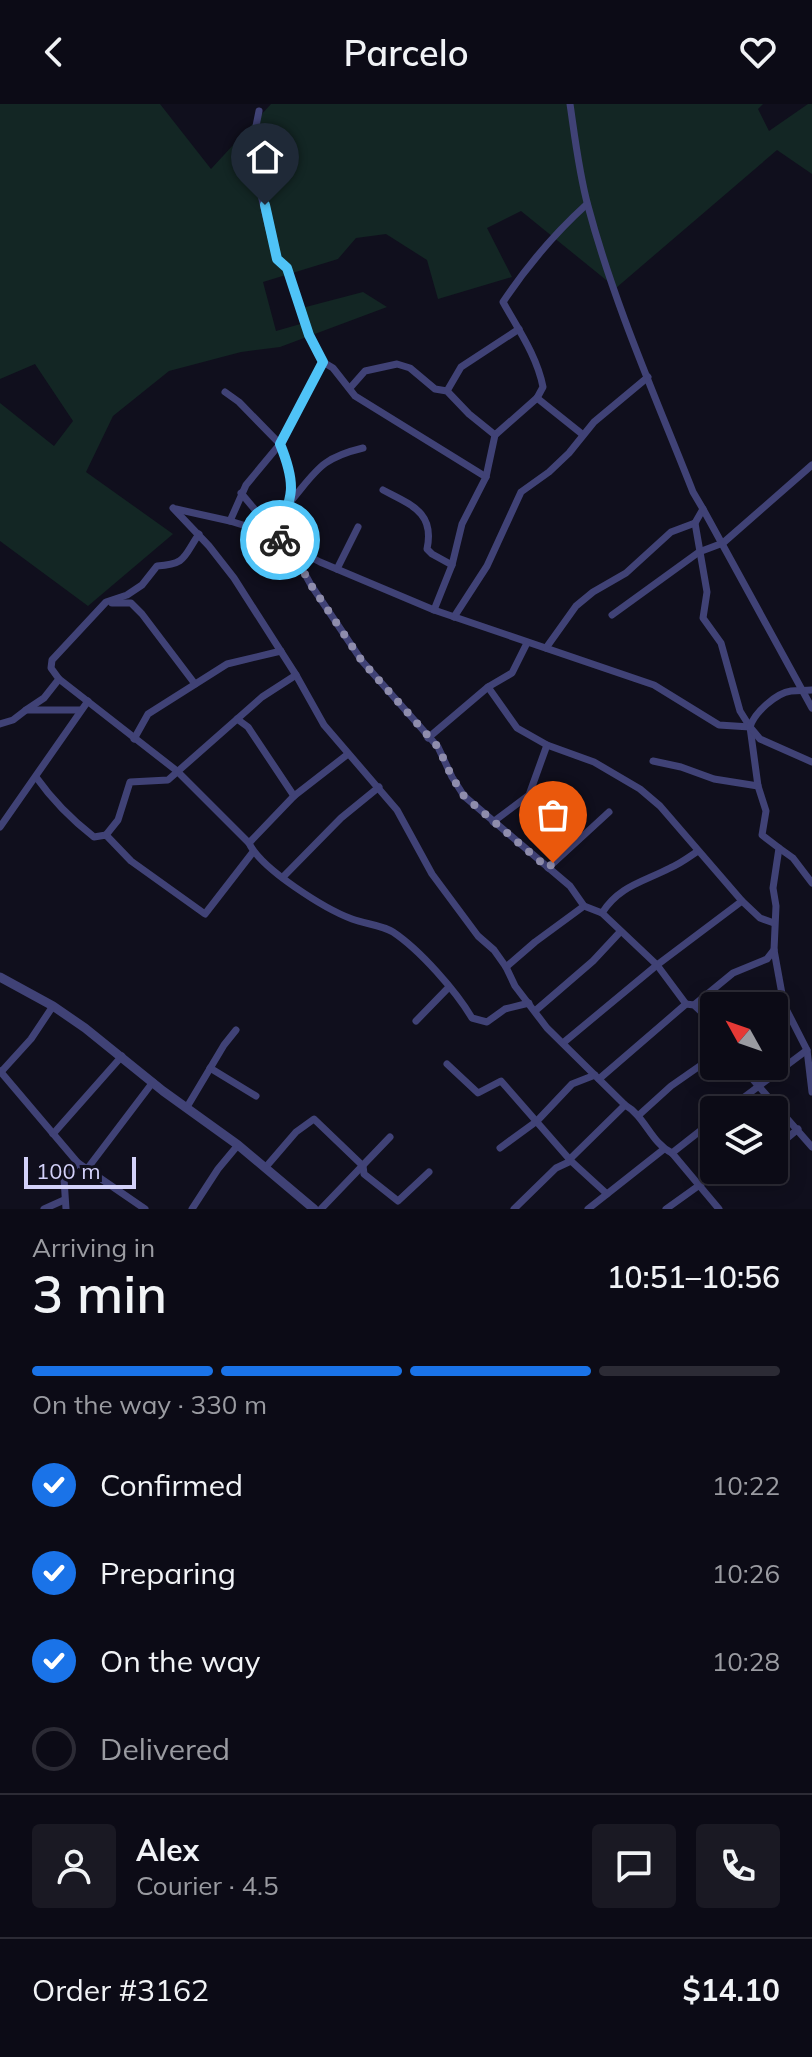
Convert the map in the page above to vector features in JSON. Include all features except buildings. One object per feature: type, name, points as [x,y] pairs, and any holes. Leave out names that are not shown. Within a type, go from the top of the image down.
[{"type":"street","points":[[570,104],[587,204],[648,377],[693,492],[812,708]]},
{"type":"street","points":[[259,111],[255,131],[256,173],[268,225],[277,259],[287,268],[309,335],[323,362],[333,368],[363,401],[486,477]]},
{"type":"street","points":[[434,610],[452,565],[462,524],[486,477],[495,435],[537,398],[543,387],[540,373],[503,302],[539,254],[587,204]]},
{"type":"street","points":[[447,391],[461,367],[519,329]]},
{"type":"street","points":[[230,521],[241,493],[280,444],[323,362]]},
{"type":"street","points":[[350,388],[365,371],[397,364],[410,368],[435,389],[447,391],[495,435]]},
{"type":"street","points":[[454,617],[487,566],[521,492],[530,488],[569,453],[582,434],[648,377]]},
{"type":"street","points":[[225,392],[280,444],[287,462],[291,501]]},
{"type":"street","points":[[537,398],[582,434]]},
{"type":"street","points":[[274,535],[291,501],[322,463],[338,454],[363,448]]},
{"type":"street","points":[[612,615],[699,552],[723,543],[812,465]]},
{"type":"street","points":[[383,490],[418,510],[428,524],[427,549],[452,565]]},
{"type":"street","points":[[241,493],[274,535],[290,547],[337,569],[434,610],[654,685],[719,725],[750,727]]},
{"type":"street","points":[[274,535],[173,508],[199,534],[234,578],[324,725],[397,810],[432,874],[478,936],[494,950],[515,986],[563,1043],[639,1115],[668,1151],[700,1183]]},
{"type":"street","points":[[703,509],[695,523],[707,592],[703,618],[721,643],[740,711],[760,739],[812,762]]},
{"type":"street","points":[[546,648],[576,606],[626,573],[671,532],[695,523]]},
{"type":"street","points":[[337,569],[358,527]]},
{"type":"street","points":[[199,534],[185,559],[176,564],[157,566],[142,585],[127,595],[106,602],[52,660],[51,668],[59,679],[177,771],[249,843],[253,852],[283,877],[337,913],[392,931],[457,993],[472,1018],[487,1022],[505,1009],[529,1003]]},
{"type":"street","points":[[290,547],[311,585],[362,661],[438,747],[464,796],[570,886],[584,906],[602,913],[657,965],[700,1012]]},
{"type":"street","points":[[106,602],[131,603],[195,684]]},
{"type":"street","points":[[428,738],[488,687],[512,673],[527,643]]},
{"type":"street","points":[[134,739],[148,714],[227,664],[281,651]]},
{"type":"street","points":[[36,777],[55,804],[79,825],[94,837],[106,835],[118,820],[130,782],[168,780],[262,697],[296,675]]},
{"type":"street","points":[[0,724],[13,720],[44,698],[59,679]]},
{"type":"street","points":[[488,687],[517,728],[547,745],[594,762],[628,780],[660,806],[742,901],[760,918],[774,923]]},
{"type":"street","points":[[812,690],[788,691],[764,707],[750,727],[758,786],[766,811],[762,835],[793,858],[812,883]]},
{"type":"street","points":[[0,827],[88,701]]},
{"type":"street","points":[[26,710],[81,710]]},
{"type":"street","points":[[237,719],[248,727],[294,796]]},
{"type":"street","points":[[493,822],[529,795],[547,745]]},
{"type":"street","points":[[249,843],[294,796],[348,754]]},
{"type":"street","points":[[653,761],[714,779],[758,786]]},
{"type":"street","points":[[283,877],[341,818],[379,787]]},
{"type":"street","points":[[548,868],[609,812]]},
{"type":"street","points":[[106,835],[131,861],[205,914],[253,852]]},
{"type":"street","points":[[779,848],[773,888],[776,906],[774,950],[782,992]]},
{"type":"street","points":[[602,913],[611,899],[625,888],[672,868],[698,851]]},
{"type":"street","points":[[563,1043],[657,965],[742,901]]},
{"type":"street","points":[[506,967],[584,906]]},
{"type":"street","points":[[535,1011],[593,961],[620,932]]},
{"type":"street","points":[[500,1148],[537,1121],[572,1084],[597,1077],[733,973],[767,959],[774,950]]},
{"type":"street","points":[[0,977],[53,1006],[122,1056],[238,1145],[314,1209]]},
{"type":"street","points":[[416,1021],[449,987]]},
{"type":"street","points":[[53,1006],[31,1039],[0,1072],[78,1163],[145,1209]]},
{"type":"street","points":[[788,1013],[807,1050],[812,1092]]},
{"type":"street","points":[[187,1107],[236,1030]]},
{"type":"street","points":[[745,1096],[807,1050]]},
{"type":"street","points":[[53,1134],[122,1056]]},
{"type":"street","points":[[447,1064],[478,1093],[501,1081],[571,1160],[607,1194]]},
{"type":"street","points":[[639,1115],[671,1086],[700,1066]]},
{"type":"street","points":[[210,1068],[256,1096]]},
{"type":"street","points":[[753,1080],[812,1147]]},
{"type":"street","points":[[87,1169],[153,1082]]},
{"type":"street","points":[[514,1209],[556,1168],[571,1160],[625,1105]]},
{"type":"street","points":[[265,1168],[296,1132],[314,1119],[363,1166],[364,1174],[398,1201]]},
{"type":"street","points":[[588,1209],[700,1129]]},
{"type":"street","points":[[788,1137],[798,1129]]},
{"type":"street","points":[[321,1209],[390,1137]]},
{"type":"street","points":[[192,1209],[238,1145]]},
{"type":"street","points":[[44,1209],[65,1205],[64,1179],[78,1163]]},
{"type":"street","points":[[391,1209],[429,1172]]},
{"type":"street","points":[[666,1209],[701,1184],[719,1209]]},
{"type":"green space","points":[[0,104],[160,104],[211,169],[271,104],[763,104],[758,109],[769,131],[812,104],[812,174],[777,150],[616,288],[521,211],[487,228],[512,277],[438,299],[427,260],[386,234],[356,238],[338,259],[263,282],[276,331],[304,323],[302,308],[363,292],[387,307],[280,347],[241,352],[169,371],[113,416],[86,472],[173,534],[88,606],[0,541],[0,403],[54,446],[73,421],[35,364],[0,379]]},
{"type":"way so far","points":[[280,540],[290,547],[311,585],[362,661],[438,747],[464,796],[548,868],[553,863]]},
{"type":"route","points":[[265,205],[277,259],[287,268],[295,300],[323,362],[280,444],[287,462],[291,501],[274,535],[280,540]]}]
